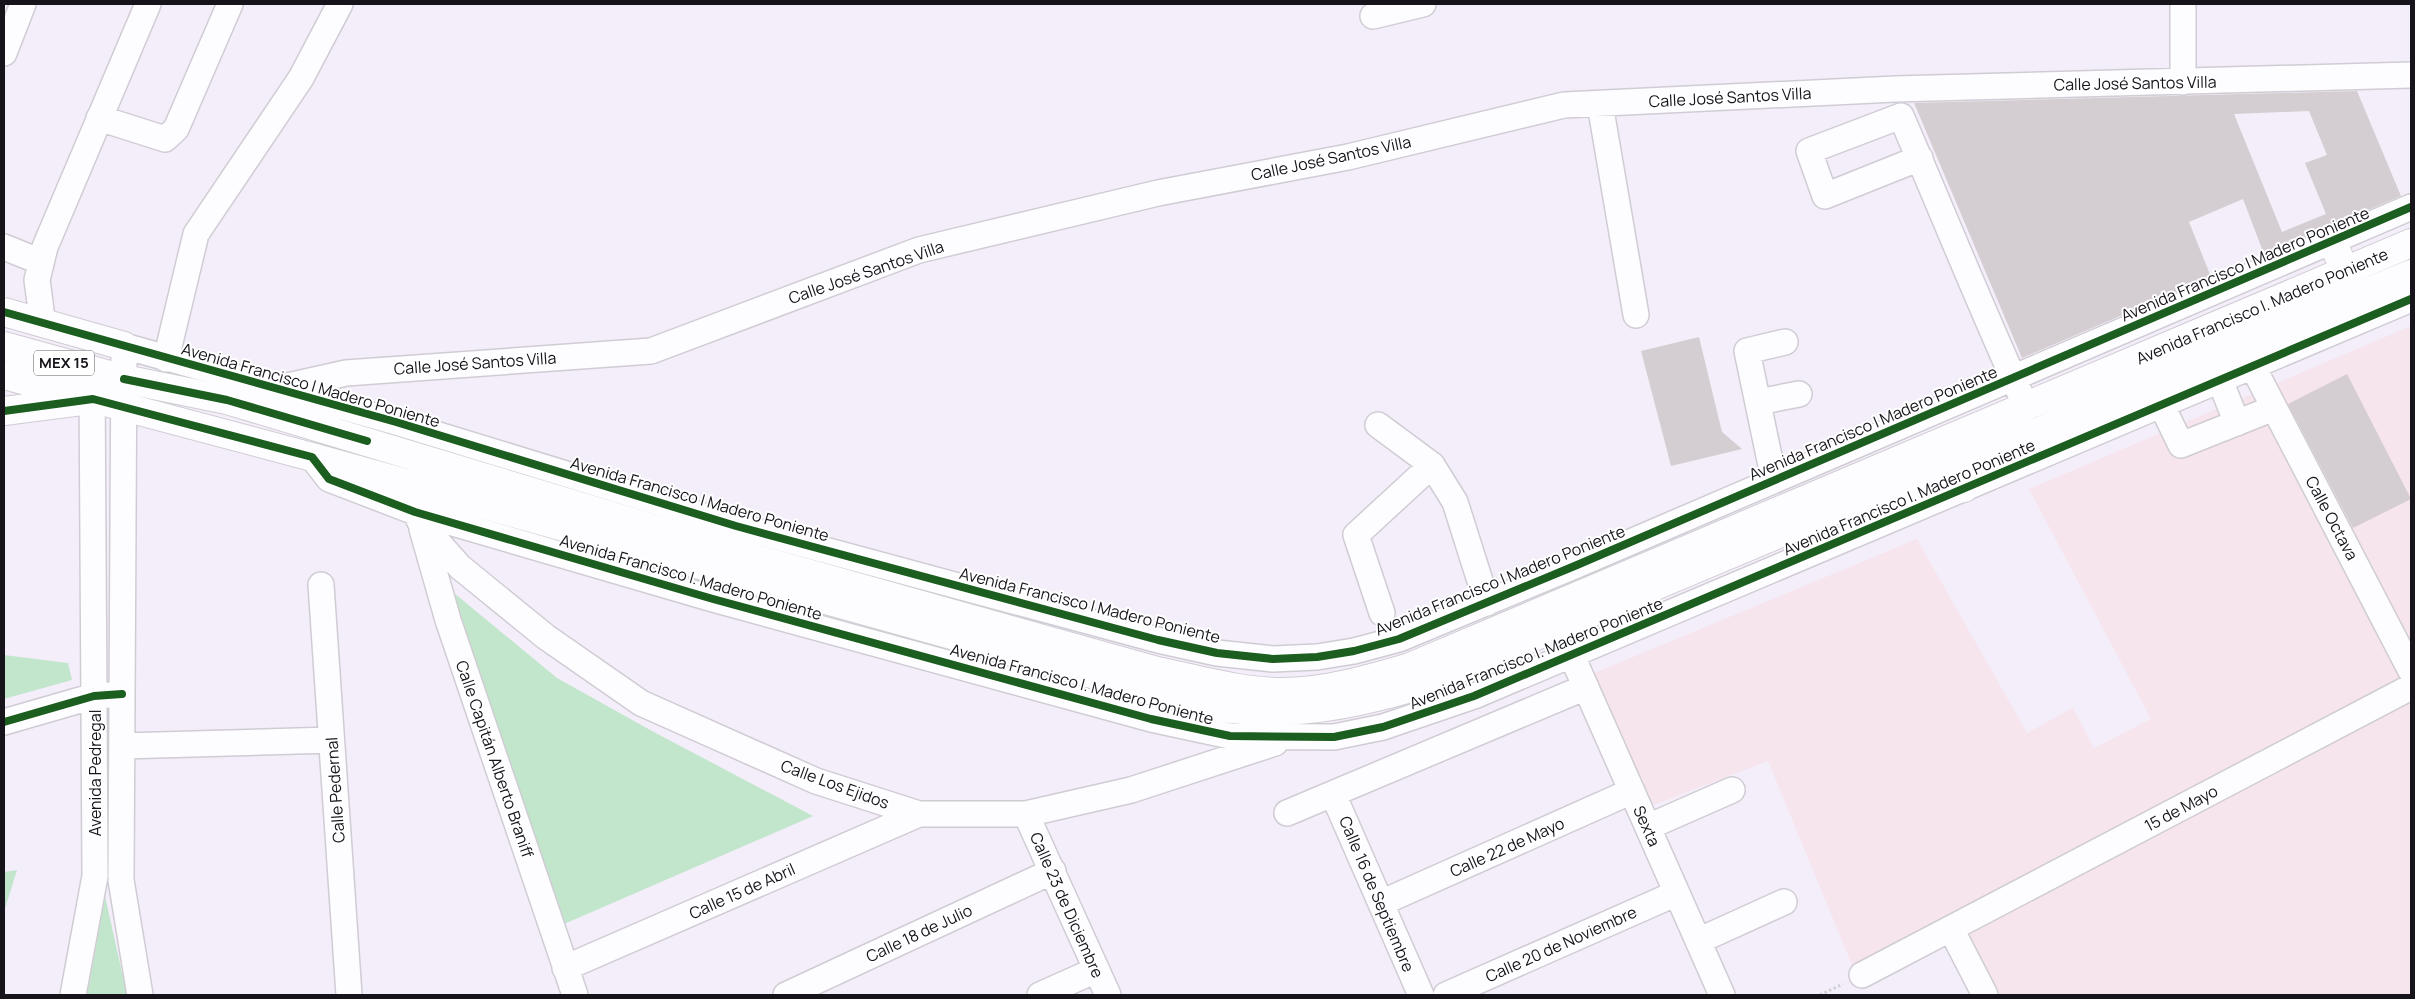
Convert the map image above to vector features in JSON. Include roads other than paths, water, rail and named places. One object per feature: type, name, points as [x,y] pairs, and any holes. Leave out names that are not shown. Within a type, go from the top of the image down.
[{"type":"main road","points":[[2333,243],[2345,271]]},
{"type":"main road","name":"Avenida Francisco I. Madero Poniente","points":[[4,346],[124,379],[227,400],[729,551],[1157,671],[1223,685],[1282,692],[1324,688],[1364,680],[1410,667],[2411,243]]},
{"type":"main road","name":"Avenida Francisco I. Madero Poniente","points":[[4,375],[312,457],[1153,691],[1224,708],[1286,712],[1330,708],[1372,700],[1417,686],[1847,505],[2053,433],[2215,368],[2294,335],[2411,274]]},
{"type":"main road","points":[[4,312],[124,346]]},
{"type":"main road","points":[[276,388],[298,404],[356,427],[367,441]]},
{"type":"main road","name":"Avenida Francisco I. Madero Poniente","points":[[4,411],[93,399]]},
{"type":"main road","points":[[1847,505],[1883,505],[1964,488]]},
{"type":"street","points":[[4,53],[23,4]]},
{"type":"street","points":[[40,323],[41,310],[37,280],[45,247],[148,4]]},
{"type":"street","points":[[99,118],[164,139],[176,129],[230,4]]},
{"type":"street","points":[[166,359],[196,234],[301,78],[340,4]]},
{"type":"street","points":[[2183,4],[2183,82]]},
{"type":"street","points":[[1374,16],[1419,5]]},
{"type":"street","name":"Calle José Santos Villa","points":[[276,388],[346,373],[651,351],[919,250],[1158,193],[1348,157],[1564,105],[1896,89],[2411,75]]},
{"type":"street","points":[[1600,104],[1636,316]]},
{"type":"street","points":[[1920,158],[1825,196],[1809,151],[1901,116],[1920,158],[2013,378],[2026,406],[2053,433]]},
{"type":"street","name":"Avenida Francisco I Madero Poniente","points":[[124,346],[396,422],[736,526],[1148,637],[1217,653],[1274,659],[1316,657],[1354,652],[1399,639],[1487,603],[2333,243],[2411,207]]},
{"type":"street","points":[[4,247],[41,262]]},
{"type":"street","name":"Avenida Francisco I. Madero Poniente","points":[[312,457],[329,479],[417,517],[1151,720],[1230,736],[1334,737],[1383,727],[1474,696],[1964,488],[2053,433],[2161,404],[2215,368],[2252,365],[2294,335],[2411,299]]},
{"type":"street","points":[[1774,480],[1748,351],[1786,342]]},
{"type":"street","name":"Avenida Pedregal","points":[[124,346],[121,880],[140,995]]},
{"type":"street","name":"Calle Octava","points":[[2252,365],[2411,671]]},
{"type":"street","points":[[2215,368],[2237,423]]},
{"type":"street","name":"Avenida Pedregal","points":[[73,995],[95,876],[92,370]]},
{"type":"street","points":[[1758,402],[1799,394]]},
{"type":"street","points":[[2161,404],[2181,446],[2274,408]]},
{"type":"street","points":[[1378,425],[1432,465],[1455,502],[1487,603]]},
{"type":"street","points":[[1382,613],[1356,535],[1432,465]]},
{"type":"street","name":"Calle Los Ejidos","points":[[417,517],[460,568],[546,637],[641,703],[816,781],[919,814],[1026,814],[1131,790],[1297,736]]},
{"type":"street","name":"Calle Capitán Alberto Braniff","points":[[417,517],[448,620],[575,995]]},
{"type":"street","name":"Calle Pedernal","points":[[321,585],[348,995]]},
{"type":"street","name":"Sexta","points":[[1572,656],[1722,995]]},
{"type":"street","points":[[1287,813],[1586,687]]},
{"type":"street","name":"15 de Mayo","points":[[1862,976],[2411,687]]},
{"type":"street","points":[[4,722],[94,696],[122,694]]},
{"type":"street","points":[[122,746],[331,740]]},
{"type":"street","points":[[1648,827],[1732,790]]},
{"type":"street","name":"Calle 22 de Mayo","points":[[1381,902],[1632,791]]},
{"type":"street","name":"Calle 16 de Septiembre","points":[[1333,794],[1421,995]]},
{"type":"street","name":"Calle 15 de Abril","points":[[565,968],[919,814]]},
{"type":"street","name":"Calle 23 de Diciembre","points":[[1026,814],[1108,995]]},
{"type":"street","name":"Calle 18 de Julio","points":[[786,995],[1053,871]]},
{"type":"street","name":"Calle 20 de Noviembre","points":[[1446,995],[1677,893]]},
{"type":"street","points":[[1698,941],[1784,902]]},
{"type":"street","points":[[1951,930],[1985,995]]},
{"type":"street","points":[[1040,995],[1096,970]]}]
